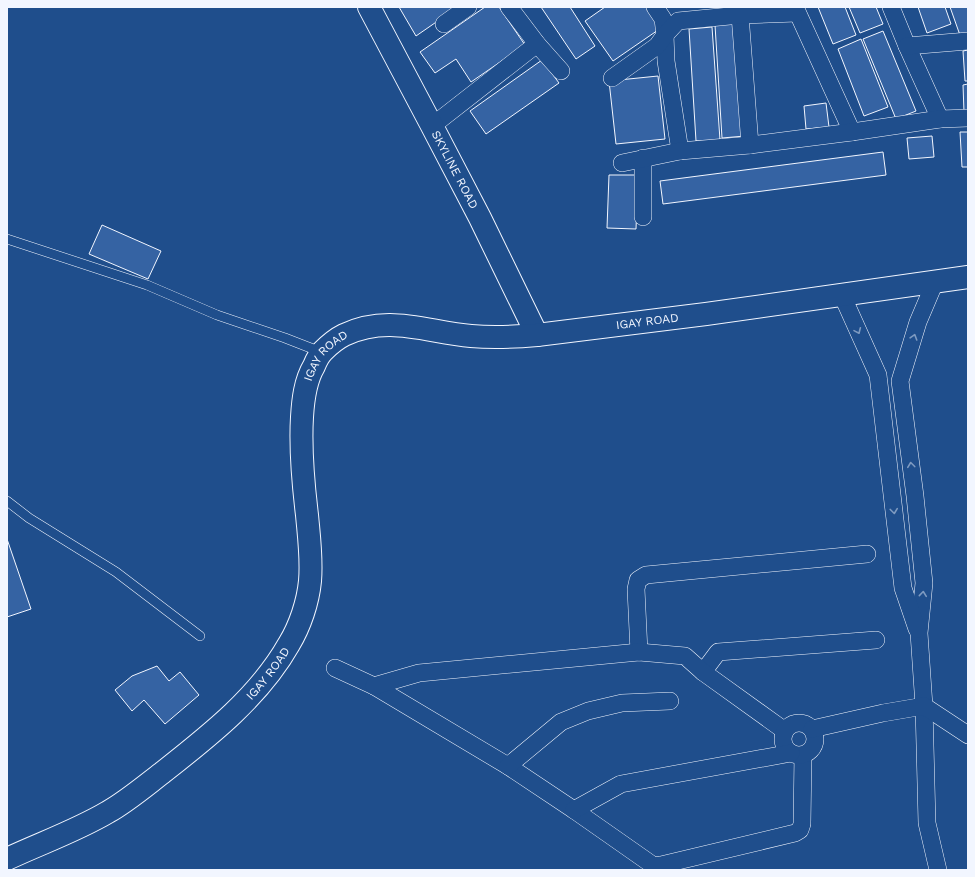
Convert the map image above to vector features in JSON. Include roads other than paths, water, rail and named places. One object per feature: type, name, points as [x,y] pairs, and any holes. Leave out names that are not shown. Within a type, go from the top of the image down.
[{"type":"main road","name":"SKYLINE ROAD","points":[[369,7],[480,218],[537,335]]},
{"type":"main road","name":"IGAY ROAD","points":[[7,859],[74,830],[110,811],[187,754],[231,715],[268,677],[290,643],[303,615],[310,582],[310,552],[301,438],[303,405],[308,375],[321,352],[342,336],[360,329],[381,325],[408,326],[468,336],[490,338],[537,335],[698,316],[968,277]]},
{"type":"street","points":[[444,24],[468,7]]},
{"type":"street","points":[[509,7],[537,44],[561,71]]},
{"type":"street","points":[[656,7],[663,19],[666,61],[680,151]]},
{"type":"street","points":[[891,7],[940,119]]},
{"type":"street","points":[[612,78],[657,46],[678,21],[796,10],[852,132]]},
{"type":"street","points":[[740,15],[750,145]]},
{"type":"street","points":[[907,46],[968,41]]},
{"type":"street","points":[[432,126],[537,44]]},
{"type":"street","points":[[622,163],[680,151],[750,145],[940,119],[968,118]]},
{"type":"street","points":[[643,158],[643,217]]},
{"type":"street","points":[[934,282],[918,322],[900,381],[915,496],[924,583],[919,633],[924,706],[927,823],[938,870]]},
{"type":"street","points":[[842,295],[878,376],[903,588],[919,633]]},
{"type":"street","points":[[639,652],[636,589],[638,580],[646,575],[867,554]]},
{"type":"street","points":[[703,672],[718,652],[876,640]]},
{"type":"street","points":[[374,686],[419,673],[639,652],[685,656],[703,672],[785,731]]},
{"type":"street","points":[[335,668],[374,686],[508,766],[654,866],[795,833],[800,830],[802,824],[797,754]]},
{"type":"street","points":[[508,766],[561,722],[588,711],[622,703],[670,702]]},
{"type":"street","points":[[812,729],[883,713],[924,706],[968,735]]},
{"type":"street","points":[[574,810],[621,784],[809,752],[813,747],[815,735],[812,729],[802,723],[795,723],[790,726],[785,731],[783,737],[786,749],[797,754]]},
{"type":"lane","points":[[7,239],[147,285],[218,316],[285,338],[321,352]]},
{"type":"lane","points":[[7,501],[29,518],[116,572],[200,636]]}]
